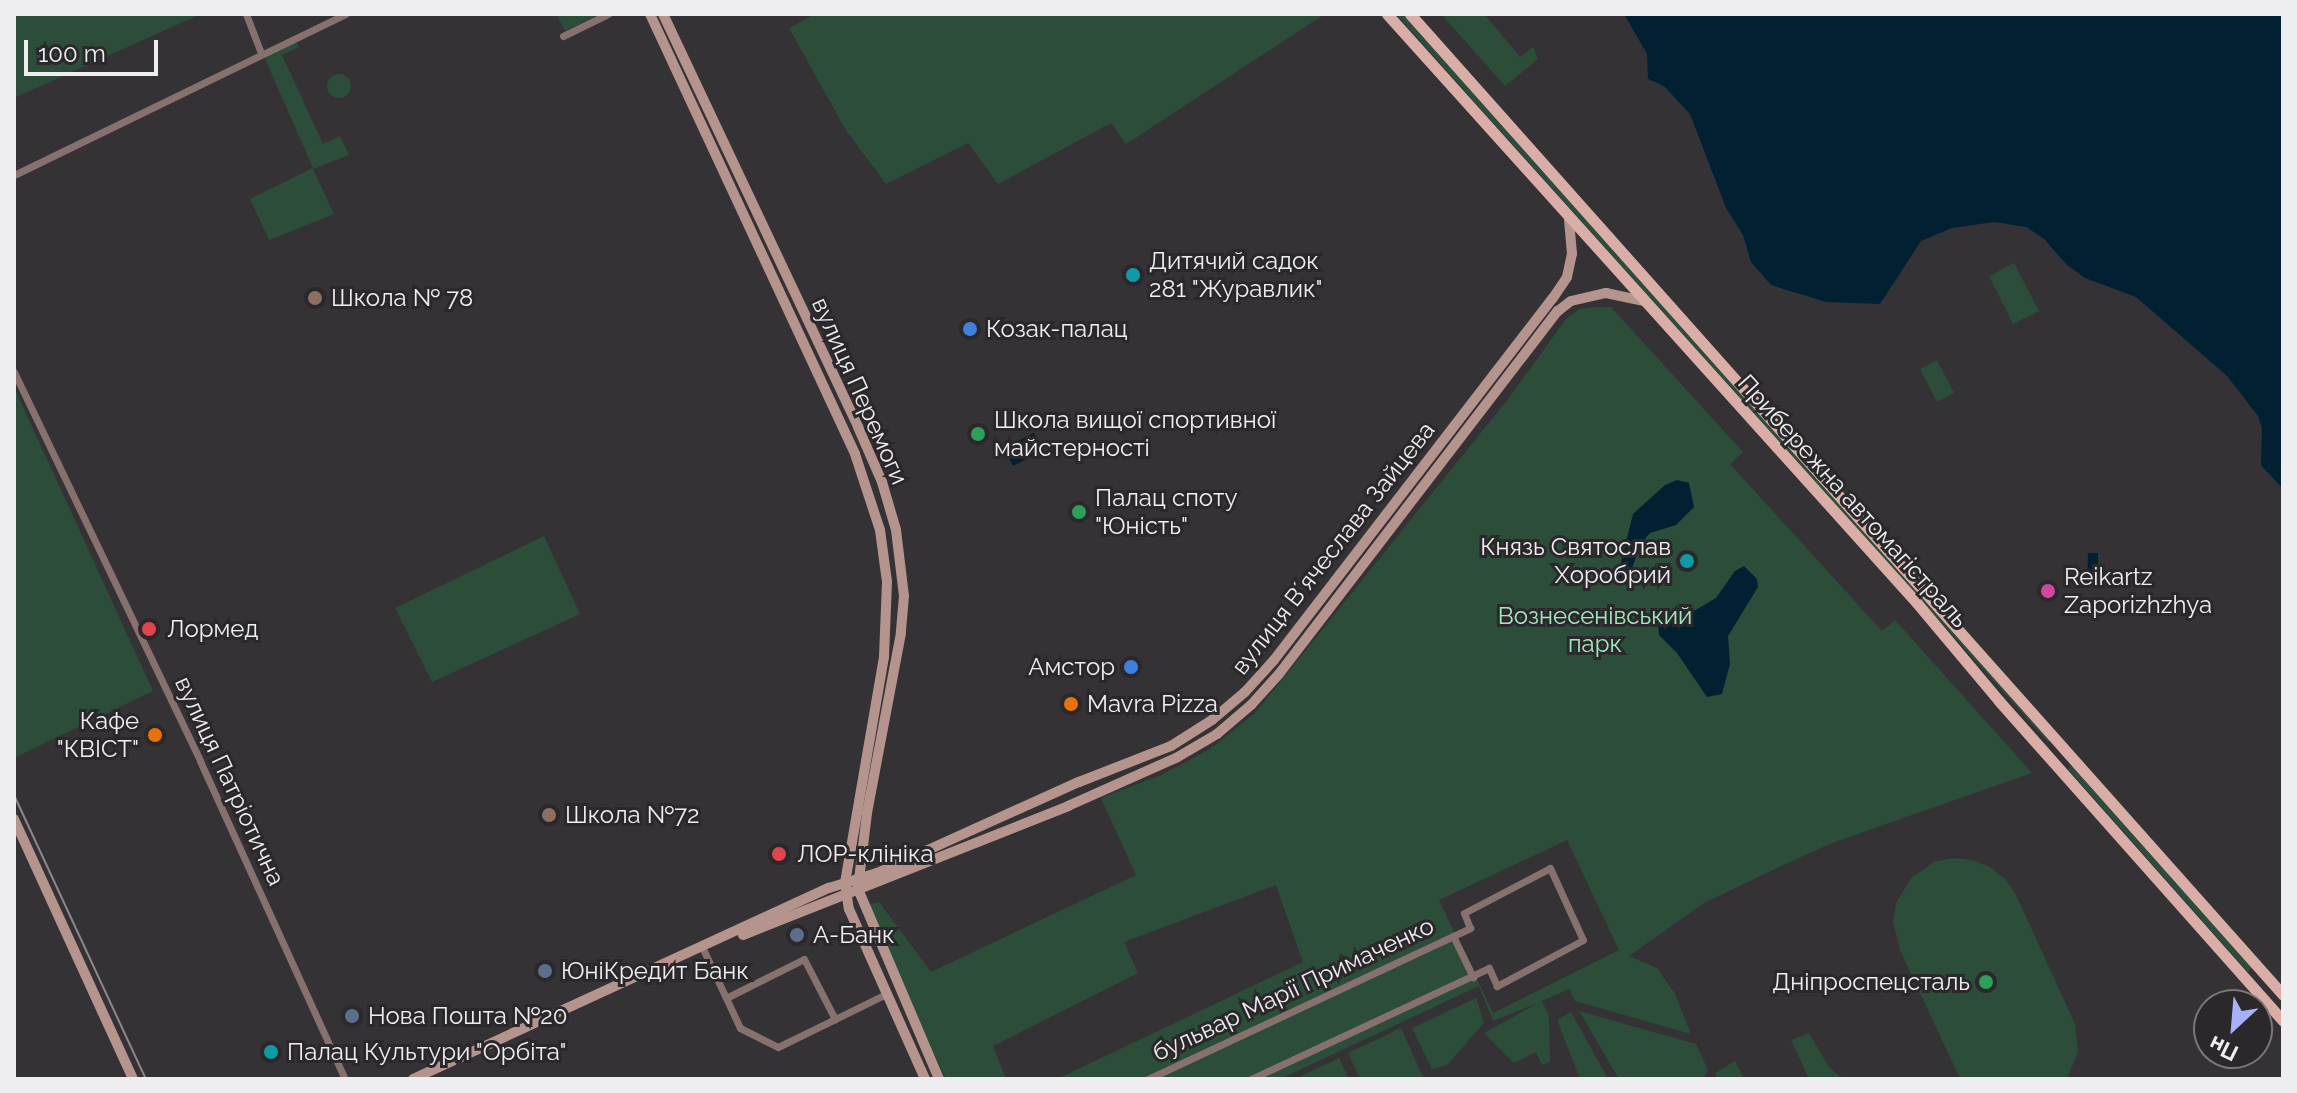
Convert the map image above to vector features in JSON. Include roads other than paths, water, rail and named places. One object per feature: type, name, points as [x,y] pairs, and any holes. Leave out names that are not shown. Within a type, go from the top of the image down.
[{"type":"main road","name":"вулиця Перемоги","points":[[650,14],[855,454],[880,530],[885,558],[884,657],[845,887],[849,909],[925,1079]]},
{"type":"main road","name":"вулиця Перемоги","points":[[663,14],[858,427],[882,482],[896,530],[901,557],[901,633],[858,889],[939,1079]]},
{"type":"main road","name":"Прибережна автомагістраль","points":[[1387,14],[1569,220],[1916,602],[2256,989]]},
{"type":"main road","name":"Прибережна автомагістраль","points":[[1410,14],[2057,737],[2280,992]]},
{"type":"main road","name":"вулиця Вʼячеслава Зайцева","points":[[428,1079],[845,887],[858,877],[877,873],[1079,782],[1171,746],[1245,692],[1307,619],[1553,298],[1567,277],[1572,254],[1569,220]]},
{"type":"main road","name":"вулиця Вʼячеслава Зайцева","points":[[413,1079],[845,887],[858,889],[1068,806],[1176,758],[1217,734],[1251,705],[1279,674],[1558,311],[1571,301],[1606,293],[1644,301]]},
{"type":"main road","points":[[880,530],[890,534],[896,530]]},
{"type":"main road","points":[[885,558],[892,551],[901,557]]},
{"type":"main road","points":[[2042,748],[2050,749],[2057,737]]},
{"type":"main road","points":[[2060,769],[2058,757],[2070,752]]},
{"type":"main road","points":[[14,819],[133,1079]]},
{"type":"main road","points":[[2251,983],[2258,982],[2264,973]]},
{"type":"street","points":[[246,14],[261,53]]},
{"type":"street","points":[[14,175],[346,14]]},
{"type":"street","points":[[563,36],[608,14]]},
{"type":"street","name":"вулиця Патріотична","points":[[14,372],[200,761],[345,1079]]},
{"type":"street","points":[[1251,1079],[1489,968],[1497,986],[1583,940],[1550,868],[1464,913],[1470,928],[1453,936]]},
{"type":"street","name":"бульвар Марії Примаченко","points":[[1148,1079],[1453,936],[1473,977]]},
{"type":"street","points":[[704,951],[740,1028],[778,1047],[886,994]]},
{"type":"street","points":[[726,998],[804,959],[835,1019]]},
{"type":"water","points":[[1624,14],[2283,14],[2283,489],[2261,465],[2262,428],[2258,416],[2227,376],[2136,297],[2085,278],[2067,265],[2044,239],[2026,227],[1994,222],[1952,228],[1921,241],[1880,304],[1826,302],[1771,285],[1751,262],[1743,235],[1726,208],[1690,114],[1664,86],[1648,79],[1647,54]]},
{"type":"water","points":[[1034,433],[1043,451],[1013,466],[1004,448]]},
{"type":"water","points":[[1677,480],[1689,483],[1694,507],[1676,525],[1650,533],[1641,543],[1626,585],[1616,583],[1633,514],[1665,485]]},
{"type":"water","points":[[2088,553],[2098,553],[2098,580],[2087,580]]},
{"type":"water","points":[[1744,566],[1757,579],[1758,587],[1728,636],[1730,664],[1722,694],[1707,697],[1677,653],[1659,635],[1658,623],[1685,605],[1694,611],[1716,598],[1735,571]]},
{"type":"tram line","points":[[14,795],[146,1079]]},
{"type":"place","name":"Дитячий садок 281 \"Журавлик\"","points":[[1133,275]]},
{"type":"place","name":"Школа № 78","points":[[315,298]]},
{"type":"place","name":"Козак-палац","points":[[970,329]]},
{"type":"place","name":"Школа вищої спортивної майстерності","points":[[978,434]]},
{"type":"place","name":"Палац споту \"Юність\"","points":[[1079,512]]},
{"type":"place","name":"Князь Святослав Хоробрий","points":[[1687,561]]},
{"type":"place","name":"Reikartz Zaporizhzhya","points":[[2048,591]]},
{"type":"place","name":"Лормед","points":[[149,629]]},
{"type":"place","name":"Амстор","points":[[1131,667]]},
{"type":"place","name":"Mavra Pizza","points":[[1071,704]]},
{"type":"place","name":"Кафе \"КВІСТ\"","points":[[155,735]]},
{"type":"place","name":"Школа №72","points":[[549,815]]},
{"type":"place","name":"ЛОР-клініка","points":[[779,854]]},
{"type":"place","name":"А-Банк","points":[[797,935]]},
{"type":"place","name":"ЮніКредит Банк","points":[[545,971]]},
{"type":"place","name":"Дніпроспецсталь","points":[[1986,982]]},
{"type":"place","name":"Нова Пошта №20","points":[[352,1016]]},
{"type":"place","name":"Палац Культури \"Орбіта\"","points":[[271,1052]]},
{"type":"park label","name":"Вознесенівський парк","points":[[1595,630]]}]
